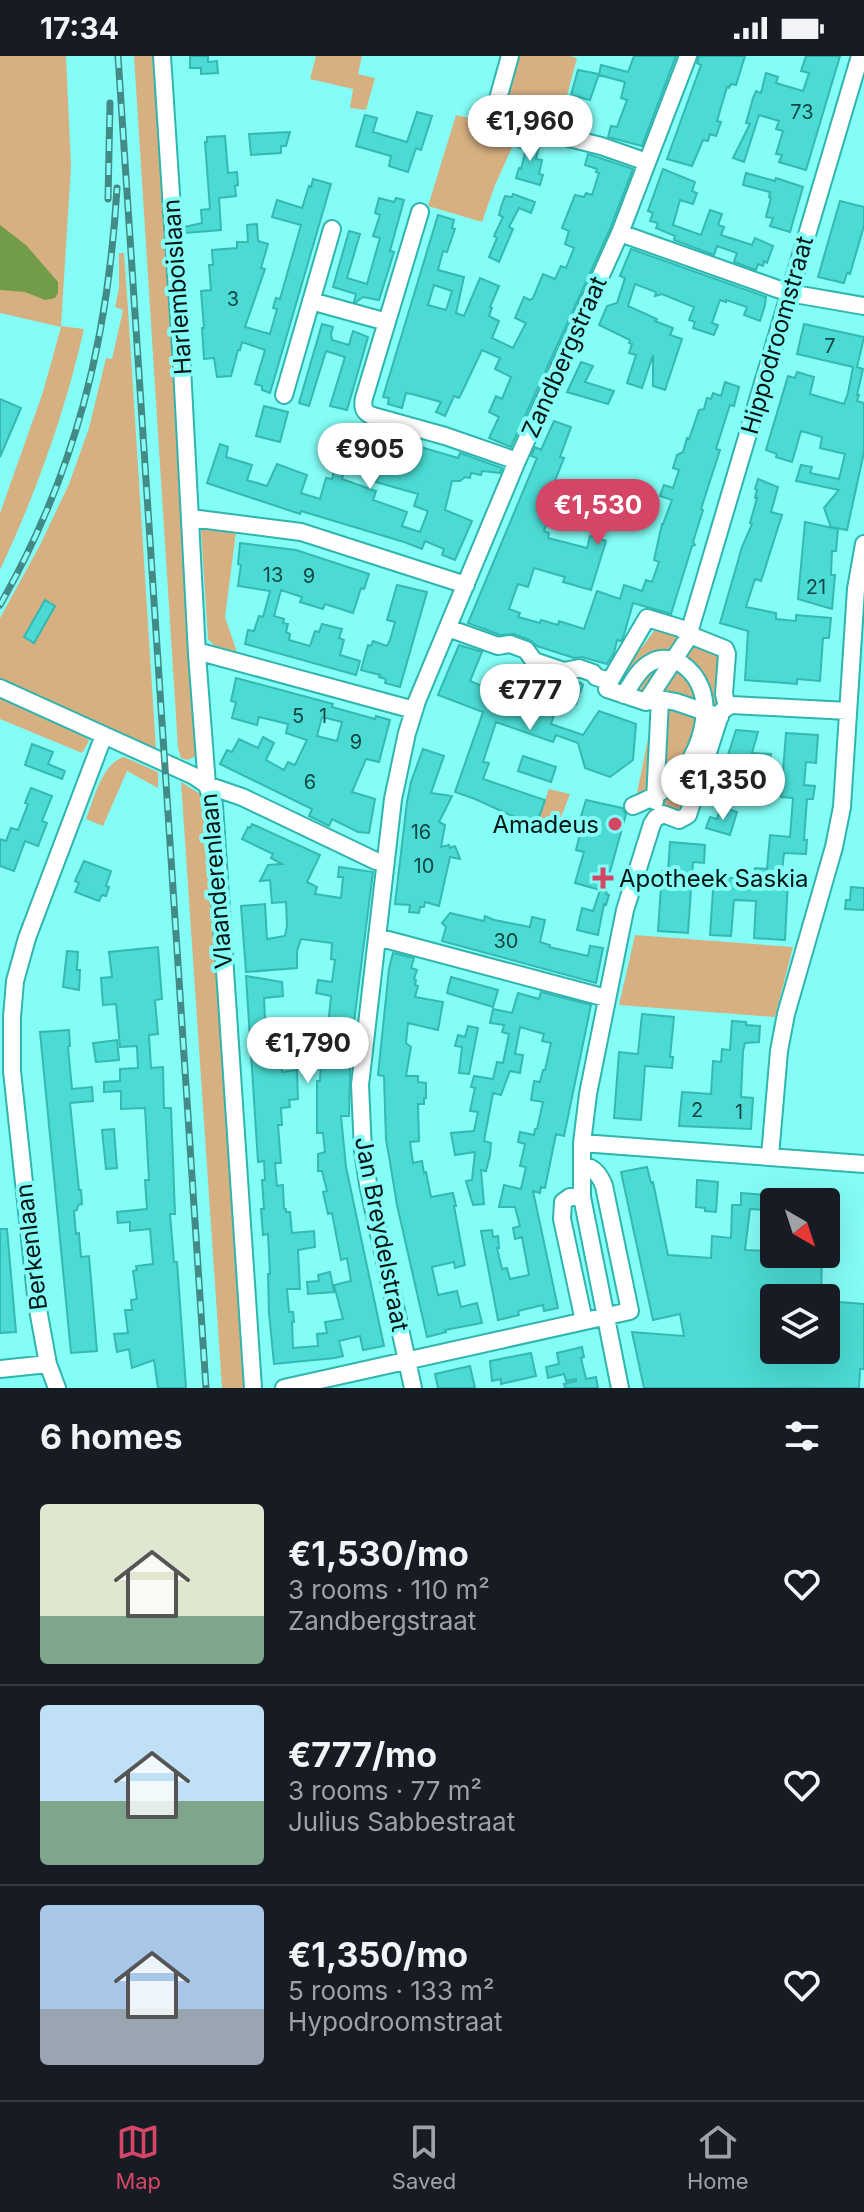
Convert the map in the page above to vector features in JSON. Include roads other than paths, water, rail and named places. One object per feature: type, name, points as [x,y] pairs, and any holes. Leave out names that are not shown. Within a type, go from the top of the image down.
[{"type":"street","name":"Harlemboislaan","points":[[162,56],[191,518]]},
{"type":"street","points":[[510,56],[494,113],[497,120],[601,146],[647,162]]},
{"type":"street","name":"Zandbergstraat","points":[[377,937],[395,788],[414,710],[517,461],[620,233],[688,56]]},
{"type":"street","name":"Hippodroomstraat","points":[[690,635],[860,56]]},
{"type":"street","points":[[420,212],[363,401],[366,412],[517,461]]},
{"type":"street","points":[[284,395],[332,229]]},
{"type":"street","points":[[620,233],[789,293],[864,306]]},
{"type":"street","points":[[311,301],[387,322]]},
{"type":"street","points":[[191,518],[301,532],[466,585]]},
{"type":"street","name":"Vlaanderenlaan","points":[[191,518],[197,654],[207,785],[214,806],[253,1388]]},
{"type":"street","points":[[770,1156],[779,1051],[786,1014],[840,817],[856,589],[864,544]]},
{"type":"street","points":[[603,679],[647,618],[680,628],[725,649],[727,654],[724,694],[688,815],[679,820],[658,815],[653,822],[625,910],[588,1094],[582,1143],[582,1197],[620,1388]]},
{"type":"street","points":[[448,628],[498,646],[510,644],[526,650],[534,661],[564,671],[579,668],[593,673],[603,679],[607,689],[624,695],[717,712]]},
{"type":"street","points":[[658,815],[654,796],[653,700],[673,659],[690,635]]},
{"type":"street","points":[[197,654],[204,653],[414,710]]},
{"type":"street","points":[[624,695],[645,667],[660,659],[673,659],[684,665],[697,680],[704,697],[717,712]]},
{"type":"street","points":[[0,688],[194,776],[207,785],[242,797],[376,861],[385,862]]},
{"type":"street","points":[[633,806],[654,796],[678,778],[692,757],[701,734],[717,712],[732,705],[848,711]]},
{"type":"street","name":"Berkenlaan","points":[[57,1388],[48,1364],[37,1304],[6,1072],[15,981],[27,938],[104,735]]},
{"type":"street","points":[[377,937],[606,998]]},
{"type":"street","name":"Jan Breydelstraat","points":[[377,937],[364,1039],[360,1115],[368,1184],[413,1388]]},
{"type":"street","points":[[582,1143],[864,1164]]},
{"type":"street","points":[[284,1388],[630,1311],[604,1186],[594,1169],[582,1165]]},
{"type":"street","points":[[582,1197],[570,1197],[563,1202],[562,1219],[584,1321]]},
{"type":"street","points":[[0,1369],[48,1364]]},
{"type":"railway","points":[[118,56],[206,1388]]},
{"type":"railway","points":[[108,199],[110,103]]},
{"type":"railway","points":[[0,605],[49,505],[84,404],[106,299],[117,188]]},
{"type":"place","name":"Amadeus","points":[[615,824]]},
{"type":"place","name":"Apotheek Saskia","points":[[603,878]]}]
